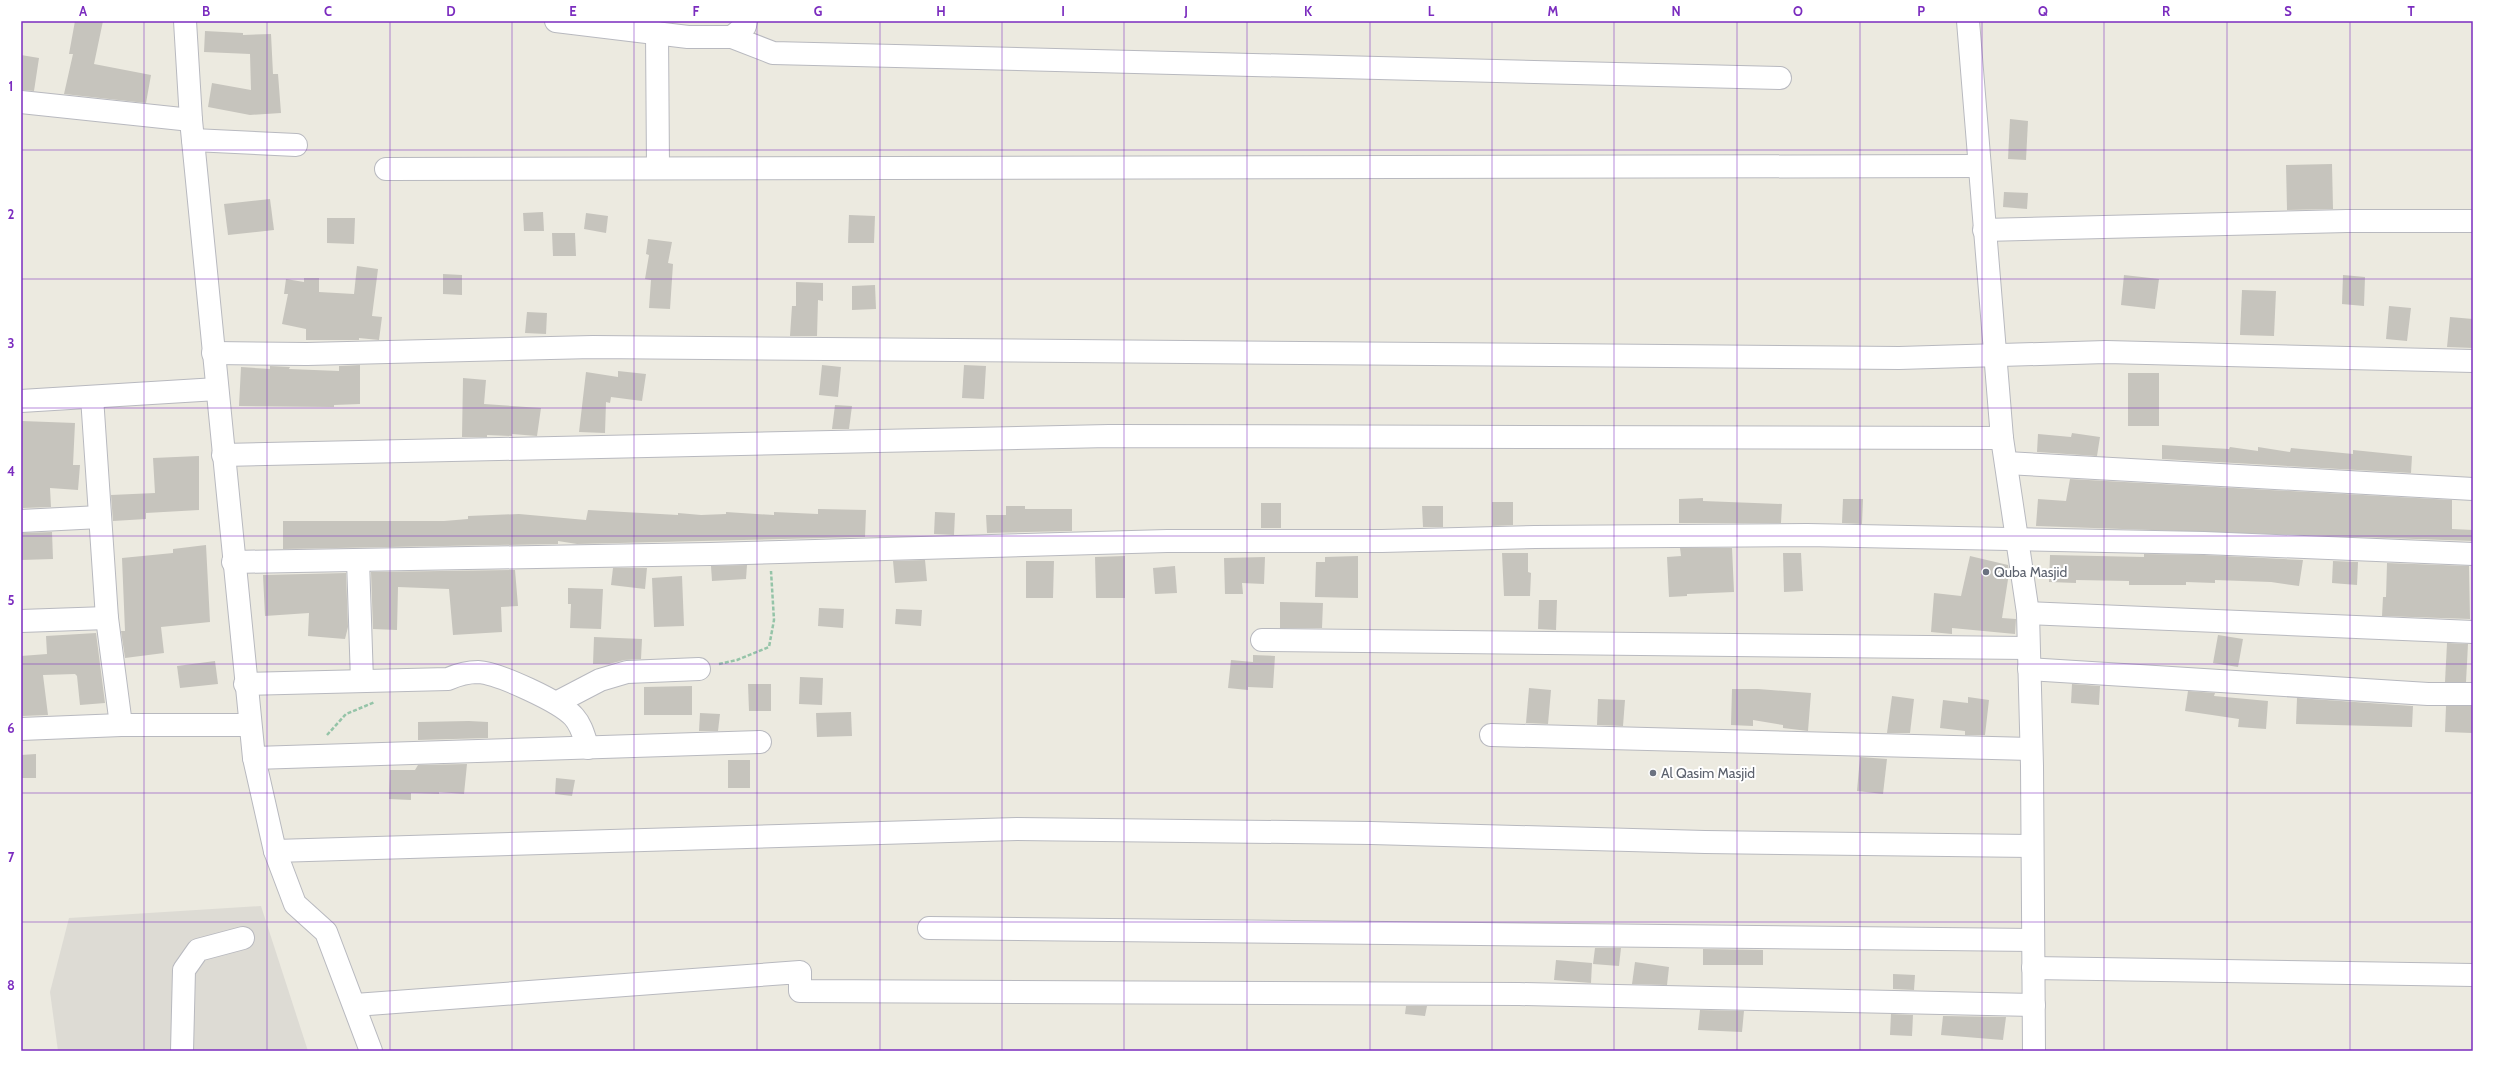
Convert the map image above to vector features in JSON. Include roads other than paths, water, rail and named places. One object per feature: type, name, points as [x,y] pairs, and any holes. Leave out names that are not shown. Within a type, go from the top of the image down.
[{"type":"street","points":[[185,21],[192,130],[245,684],[254,758],[275,851],[296,904],[326,932],[355,1005],[371,1051]]},
{"type":"street","points":[[556,21],[688,36],[739,29],[773,53],[1780,78]]},
{"type":"street","points":[[1968,21],[1994,355],[2002,438],[2028,613],[2034,1051]]},
{"type":"street","points":[[657,33],[658,168]]},
{"type":"street","points":[[21,102],[192,130],[296,145]]},
{"type":"street","points":[[386,169],[1979,166]]},
{"type":"street","points":[[1984,230],[2346,221],[2473,221]]},
{"type":"street","points":[[213,353],[306,354],[593,347],[1899,358],[2106,352],[2473,361]]},
{"type":"street","points":[[21,401],[217,389]]},
{"type":"street","points":[[92,397],[107,618],[122,725]]},
{"type":"street","points":[[223,455],[1109,436],[2002,438]]},
{"type":"street","points":[[2006,463],[2473,489]]},
{"type":"street","points":[[21,521],[100,517]]},
{"type":"street","points":[[233,562],[775,552],[1167,541],[1382,541],[1543,537],[1807,535],[2204,543],[2473,554]]},
{"type":"street","points":[[358,560],[362,681]]},
{"type":"street","points":[[2028,613],[2473,632]]},
{"type":"street","points":[[21,621],[107,618]]},
{"type":"street","points":[[1262,640],[2028,659],[2420,693],[2473,694]]},
{"type":"street","points":[[556,703],[600,680],[627,672],[699,669]]},
{"type":"street","points":[[245,684],[448,679],[478,672],[501,677],[556,703],[574,716],[582,729],[588,748]]},
{"type":"street","points":[[21,729],[122,725],[250,725]]},
{"type":"street","points":[[1492,735],[2031,750]]},
{"type":"street","points":[[254,758],[760,742]]},
{"type":"street","points":[[275,851],[1017,829],[1370,833],[1705,842],[2032,846]]},
{"type":"street","points":[[929,928],[2033,940]]},
{"type":"street","points":[[182,1051],[184,970],[198,950],[243,938]]},
{"type":"street","points":[[2033,968],[2473,975]]},
{"type":"street","points":[[355,1005],[800,972],[800,991],[1511,994],[2034,1005]]},
{"type":"place","name":"Quba Masjid","points":[[1986,572]]},
{"type":"place","name":"Al Qasim Masjid","points":[[1653,773]]}]
